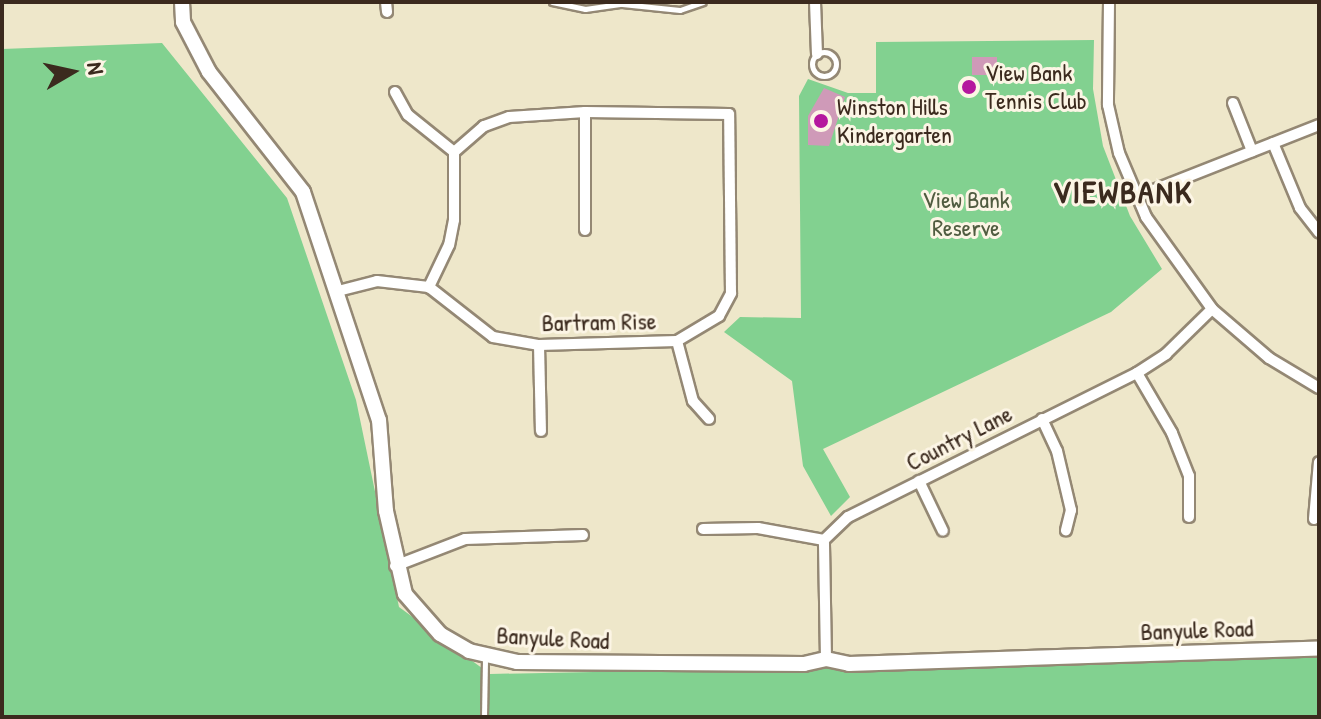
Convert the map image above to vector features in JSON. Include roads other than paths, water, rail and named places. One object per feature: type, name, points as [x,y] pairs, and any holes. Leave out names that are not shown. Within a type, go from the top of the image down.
[{"type":"street","name":"Banyule Road","points":[[182,2],[183,22],[209,72],[303,192],[379,420],[395,566],[419,613],[440,634],[485,657],[517,662],[804,664],[826,659],[849,664],[1319,648]]},
{"type":"street","points":[[815,2],[817,54]]},
{"type":"street","points":[[1109,2],[1108,105],[1136,197],[1173,260],[1212,309],[1269,358],[1319,388]]},
{"type":"street","points":[[338,291],[377,281],[429,287],[449,245],[454,220],[454,152],[408,115],[395,92]]},
{"type":"street","points":[[1233,103],[1252,151]]},
{"type":"street","points":[[585,112],[585,230]]},
{"type":"street","name":"Bartram Rise","points":[[429,287],[493,337],[539,345],[677,341],[719,316],[731,293],[734,112],[585,112],[509,117],[484,126],[454,152]]},
{"type":"street","points":[[1136,197],[1319,125]]},
{"type":"street","points":[[1273,143],[1300,208],[1319,232]]},
{"type":"street","name":"Country Lane","points":[[824,540],[848,517],[1137,373],[1166,354],[1212,309]]},
{"type":"street","points":[[677,341],[693,401],[709,419]]},
{"type":"street","points":[[539,345],[541,431]]},
{"type":"street","points":[[1137,373],[1172,433],[1189,476],[1189,517]]},
{"type":"street","points":[[1042,419],[1057,451],[1071,510],[1066,530]]},
{"type":"street","points":[[1314,519],[1319,462]]},
{"type":"street","points":[[919,481],[943,531]]},
{"type":"street","points":[[703,529],[758,528],[824,540],[826,659]]},
{"type":"street","points":[[395,566],[465,539],[583,535]]},
{"type":"lane","points":[[552,2],[585,9],[624,3],[680,10],[703,2]]},
{"type":"lane","points":[[825,52],[835,60],[829,75],[814,71],[817,54],[825,52]]},
{"type":"lane","points":[[484,717],[485,657]]},
{"type":"place","name":"View Bank Tennis Club","points":[[969,87]]},
{"type":"place","name":"Winston Hills Kindergarten","points":[[821,121]]},
{"type":"district","name":"VIEWBANK","points":[[1123,192]]},
{"type":"park label","name":"View Bank Reserve","points":[[966,214]]}]
